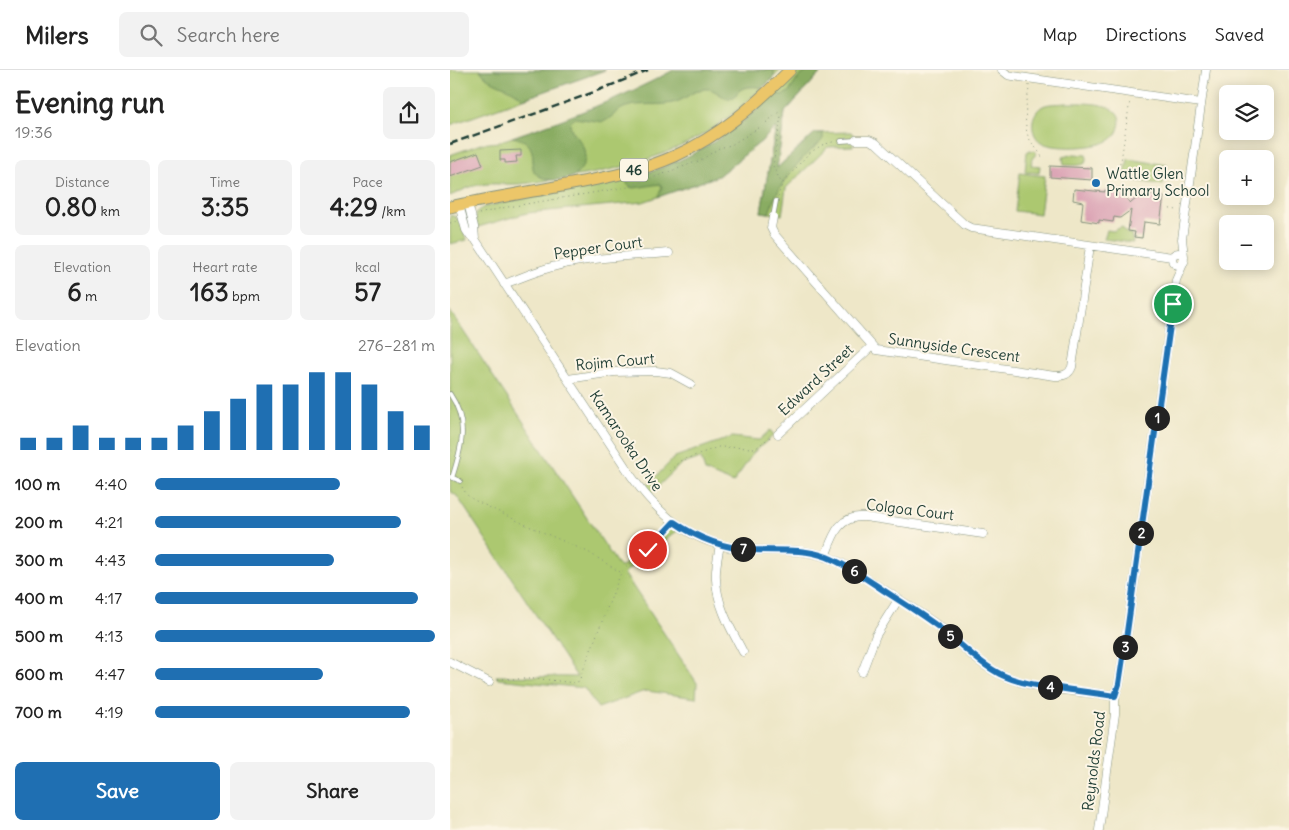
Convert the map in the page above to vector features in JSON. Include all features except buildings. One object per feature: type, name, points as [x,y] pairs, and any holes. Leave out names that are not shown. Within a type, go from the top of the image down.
[{"type":"main road","name":"46","points":[[459,205],[609,177],[669,159],[706,140],[726,126],[756,103],[790,70]]},
{"type":"street","points":[[1002,70],[1008,75],[1013,76],[1201,103]]},
{"type":"street","points":[[1176,280],[1184,259],[1182,239],[1206,70]]},
{"type":"street","points":[[856,141],[869,140],[876,143],[969,227],[976,230],[1173,258],[1178,265],[1184,259]]},
{"type":"street","name":"Kamarooka Drive","points":[[459,205],[466,230],[475,239],[641,490],[660,511],[674,522],[697,536],[720,545],[752,550],[798,551],[825,556],[844,565],[936,625],[976,659],[999,674],[1012,680],[1031,684],[1115,696]]},
{"type":"street","name":"Sunnyside Crescent","points":[[773,217],[771,226],[774,234],[878,351],[1055,376],[1067,374],[1071,370],[1073,363],[1090,246]]},
{"type":"street","points":[[1176,280],[1173,258],[1182,239]]},
{"type":"street","name":"Pepper Court","points":[[504,284],[552,267],[594,259],[669,253]]},
{"type":"street","name":"Reynolds Road","points":[[1099,830],[1115,714],[1115,696],[1119,684],[1127,632],[1176,280]]},
{"type":"street","name":"Edward Street","points":[[778,433],[872,346]]},
{"type":"street","name":"Rojim Court","points":[[568,379],[614,372],[656,371],[671,374],[691,384]]},
{"type":"street","name":"Colgoa Court","points":[[825,556],[838,528],[846,521],[856,517],[983,534]]},
{"type":"street","points":[[720,545],[716,575],[717,593],[743,652]]},
{"type":"street","points":[[862,672],[876,635],[898,600]]},
{"type":"street","points":[[450,662],[489,682]]},
{"type":"lane","points":[[841,141],[856,141]]},
{"type":"lane","points":[[773,217],[776,201]]},
{"type":"lane","points":[[450,394],[455,401],[462,421],[463,433],[460,454],[451,477],[460,481]]},
{"type":"path","points":[[1029,85],[1026,111],[1027,130],[1031,142],[1043,160]]},
{"type":"path","points":[[1115,177],[1116,168],[1121,161],[1130,99]]},
{"type":"path","points":[[780,111],[781,116],[773,166],[782,184]]},
{"type":"path","points":[[776,201],[782,184],[808,154],[828,143],[841,141]]},
{"type":"path","points":[[1166,208],[1178,210]]},
{"type":"path","points":[[651,488],[680,461],[718,447],[756,448],[778,433]]},
{"type":"path","points":[[460,481],[463,490],[474,500],[588,552],[621,572]]},
{"type":"path","points":[[489,682],[498,679],[541,679],[575,683],[579,681],[621,572],[645,554],[674,522]]},
{"type":"green space","points":[[450,70],[605,70],[450,125]]},
{"type":"green space","points":[[480,70],[605,70],[523,99],[518,94],[484,76]]},
{"type":"green space","points":[[674,70],[781,70],[741,107],[715,127],[697,138],[659,155],[619,168],[538,182],[480,185],[450,196],[450,155],[481,144],[498,142],[580,114],[633,91]]},
{"type":"green space","points":[[674,70],[774,70],[774,77],[762,88],[745,88],[732,98],[726,98],[712,90],[704,89],[696,91],[680,101],[626,107],[603,122],[575,118],[570,123],[572,131],[583,146],[585,159],[577,174],[567,179],[554,180],[537,175],[533,168],[532,150],[525,141],[512,137],[594,107],[635,90]]},
{"type":"green space","points":[[799,70],[823,70],[785,112],[777,168],[815,133],[851,132],[853,134],[853,146],[828,147],[786,188],[782,215],[761,212],[776,127],[763,140],[718,176],[643,202],[527,213],[478,227],[476,216],[478,211],[484,207],[618,182],[682,161],[701,151],[736,127]]},
{"type":"green space","points":[[809,70],[823,70],[785,112],[777,168],[815,133],[823,133],[823,139],[788,176],[779,189],[769,213],[761,212],[776,127],[763,140],[718,176],[658,197],[662,187],[660,184],[634,188],[627,184],[625,179],[669,165],[724,135],[776,93],[782,95],[789,92],[799,77]]},
{"type":"green space","points":[[1065,103],[1102,105],[1111,108],[1117,113],[1120,120],[1116,134],[1108,141],[1085,147],[1055,146],[1041,142],[1034,134],[1033,129],[1033,118],[1036,113],[1045,105]]},
{"type":"green space","points":[[1030,150],[1035,151],[1036,154],[1032,159],[1031,165],[1040,166],[1039,173],[1025,172],[1027,152]]},
{"type":"green space","points":[[1074,154],[1086,155],[1086,162],[1080,165],[1064,165],[1063,157]]},
{"type":"green space","points":[[1128,159],[1167,165],[1163,185],[1124,179]]},
{"type":"green space","points":[[1020,173],[1045,176],[1040,214],[1015,211]]},
{"type":"green space","points":[[450,215],[460,221],[467,240],[450,244]]},
{"type":"green space","points":[[1122,227],[1126,233],[1131,234],[1133,243],[1104,239],[1107,230],[1113,231]]},
{"type":"green space","points":[[450,311],[620,568],[648,546],[665,522],[677,531],[624,573],[697,683],[696,698],[647,691],[598,708],[584,688],[498,679],[496,676],[577,677],[457,496],[450,491]]},
{"type":"green space","points":[[770,430],[774,435],[754,452],[733,483],[705,471],[701,458],[680,465],[650,494],[645,488],[675,457],[732,437],[759,440]]},
{"type":"railway","points":[[450,144],[648,70]]},
{"type":"place","name":"Wattle Glen Primary School","points":[[1096,183]]},
{"type":"route","points":[[648,550],[674,522],[697,536],[730,547],[752,550],[788,550],[818,554],[844,565],[936,625],[976,659],[999,674],[1024,683],[1115,696],[1119,684],[1127,632],[1173,304]]}]
